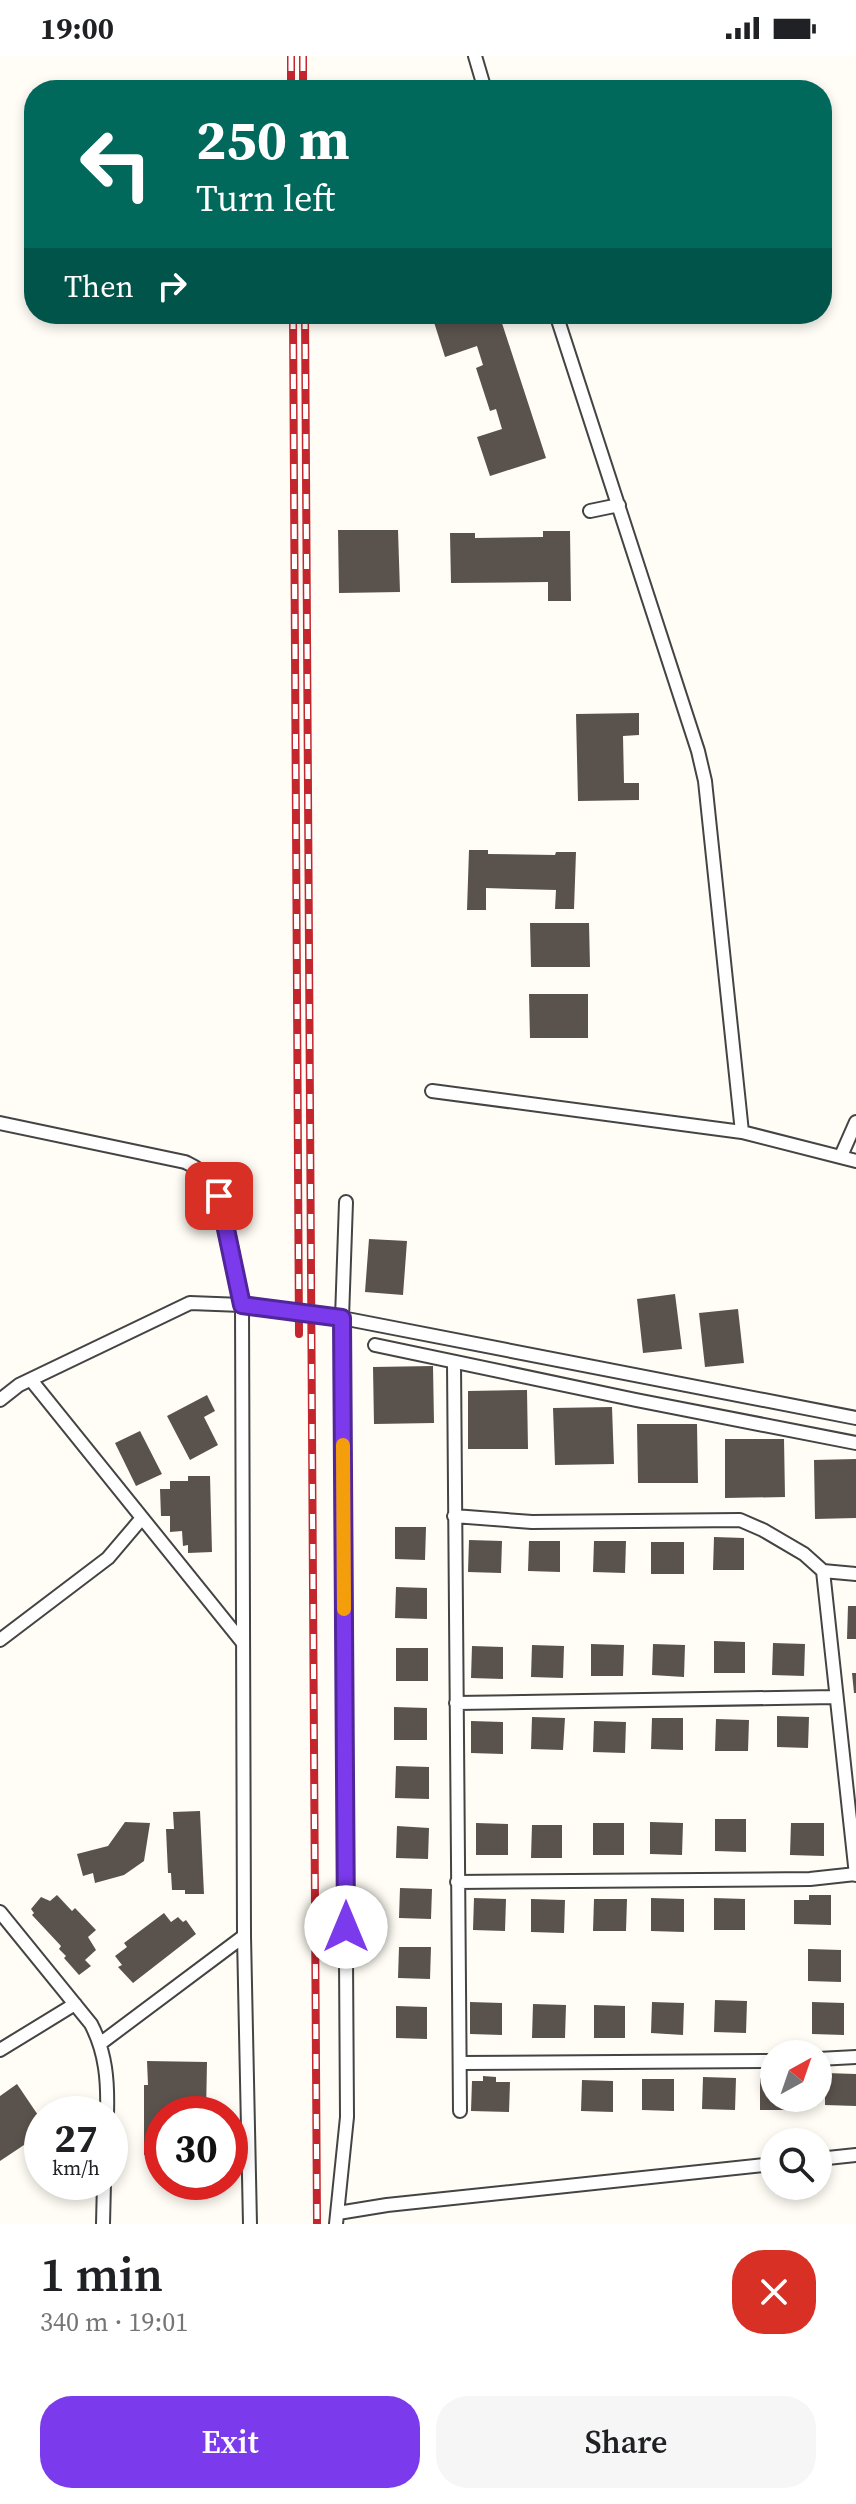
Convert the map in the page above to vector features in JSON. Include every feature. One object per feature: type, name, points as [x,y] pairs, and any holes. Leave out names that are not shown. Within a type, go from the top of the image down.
[{"type":"street","points":[[475,56],[482,80]]},
{"type":"street","points":[[559,324],[698,751],[705,781],[742,1132]]},
{"type":"street","points":[[590,511],[619,505]]},
{"type":"street","points":[[432,1091],[742,1132],[856,1161]]},
{"type":"street","points":[[841,1156],[856,1122]]},
{"type":"street","points":[[0,1123],[160,1155],[198,1169],[219,1196],[242,1305],[244,1936],[250,2224]]},
{"type":"street","points":[[346,1202],[342,1318],[347,2117],[337,2219],[387,2205],[760,2165]]},
{"type":"street","points":[[0,1400],[31,1380],[190,1303],[242,1305],[342,1318],[856,1418]]},
{"type":"street","points":[[375,1345],[856,1443]]},
{"type":"street","points":[[454,1363],[460,2111]]},
{"type":"street","points":[[31,1380],[243,1643]]},
{"type":"street","points":[[454,1516],[532,1522],[740,1520],[804,1554],[823,1571],[856,1574]]},
{"type":"street","points":[[0,1640],[108,1558],[142,1518]]},
{"type":"street","points":[[457,1882],[810,1879],[856,1874],[823,1571]]},
{"type":"street","points":[[456,1703],[835,1697]]},
{"type":"street","points":[[0,1912],[91,2024],[101,2043],[108,2096]]},
{"type":"street","points":[[101,2043],[244,1936]]},
{"type":"street","points":[[0,2050],[75,2004]]},
{"type":"street","points":[[832,2058],[856,2057]]},
{"type":"street","points":[[461,2063],[760,2061]]},
{"type":"street","points":[[832,2158],[856,2155]]},
{"type":"street","points":[[103,2224],[104,2200]]},
{"type":"building","points":[[435,324],[502,324],[546,458],[490,476],[477,437],[502,429],[496,409],[490,411],[476,368],[483,365],[477,346],[445,357]]},
{"type":"building","points":[[338,530],[398,530],[400,592],[339,593]]},
{"type":"building","points":[[543,531],[570,531],[571,601],[548,601],[548,582],[451,583],[450,533],[475,533],[475,538],[543,537]]},
{"type":"building","points":[[639,713],[639,735],[623,736],[624,783],[639,783],[639,800],[578,801],[576,714]]},
{"type":"building","points":[[469,850],[488,850],[488,854],[555,855],[556,852],[576,852],[574,909],[555,909],[556,890],[486,888],[486,910],[467,910]]},
{"type":"building","points":[[530,923],[589,923],[590,967],[531,967]]},
{"type":"building","points":[[529,994],[588,994],[588,1038],[530,1038]]},
{"type":"building","points":[[369,1239],[407,1241],[403,1295],[365,1292]]},
{"type":"building","points":[[675,1294],[682,1349],[643,1353],[637,1299]]},
{"type":"building","points":[[738,1309],[744,1363],[705,1367],[699,1313]]},
{"type":"building","points":[[433,1366],[434,1423],[374,1424],[373,1367]]},
{"type":"building","points":[[527,1390],[528,1449],[468,1449],[468,1391]]},
{"type":"building","points":[[207,1395],[215,1411],[204,1417],[218,1445],[190,1460],[167,1416]]},
{"type":"building","points":[[612,1407],[614,1464],[555,1465],[553,1408]]},
{"type":"building","points":[[637,1424],[697,1424],[698,1483],[638,1483]]},
{"type":"building","points":[[140,1431],[162,1474],[136,1486],[115,1443]]},
{"type":"building","points":[[725,1439],[784,1439],[785,1497],[725,1498]]},
{"type":"building","points":[[856,1459],[856,1518],[815,1519],[814,1460]]},
{"type":"building","points":[[188,1476],[210,1476],[212,1552],[188,1553],[188,1545],[183,1546],[182,1531],[170,1532],[170,1516],[161,1516],[160,1489],[170,1489],[170,1481],[188,1481]]},
{"type":"building","points":[[395,1527],[426,1527],[425,1560],[395,1559]]},
{"type":"building","points":[[714,1537],[744,1538],[744,1570],[713,1570]]},
{"type":"building","points":[[469,1540],[502,1541],[501,1573],[468,1572]]},
{"type":"building","points":[[529,1541],[560,1541],[560,1572],[528,1571]]},
{"type":"building","points":[[594,1541],[626,1541],[625,1573],[593,1572]]},
{"type":"building","points":[[651,1542],[684,1542],[684,1574],[651,1574]]},
{"type":"building","points":[[396,1587],[427,1588],[427,1619],[395,1618]]},
{"type":"building","points":[[848,1606],[856,1606],[856,1639],[847,1639]]},
{"type":"building","points":[[714,1641],[745,1642],[745,1673],[714,1673]]},
{"type":"building","points":[[773,1643],[805,1644],[804,1676],[772,1675]]},
{"type":"building","points":[[591,1644],[624,1645],[623,1676],[591,1676]]},
{"type":"building","points":[[653,1644],[685,1645],[684,1677],[652,1675]]},
{"type":"building","points":[[532,1645],[564,1646],[563,1678],[531,1677]]},
{"type":"building","points":[[472,1646],[503,1647],[503,1679],[471,1678]]},
{"type":"building","points":[[396,1648],[428,1648],[428,1681],[396,1681]]},
{"type":"building","points":[[852,1673],[856,1673],[856,1693],[854,1693]]},
{"type":"building","points":[[394,1707],[427,1708],[427,1740],[394,1740]]},
{"type":"building","points":[[777,1716],[809,1717],[808,1748],[777,1747]]},
{"type":"building","points":[[532,1717],[565,1718],[563,1750],[531,1749]]},
{"type":"building","points":[[652,1718],[683,1718],[683,1750],[651,1749]]},
{"type":"building","points":[[716,1719],[749,1720],[748,1751],[715,1751]]},
{"type":"building","points":[[471,1721],[503,1722],[503,1754],[471,1753]]},
{"type":"building","points":[[594,1721],[626,1722],[625,1753],[593,1752]]},
{"type":"building","points":[[396,1766],[429,1767],[429,1799],[395,1798]]},
{"type":"building","points":[[200,1811],[204,1894],[185,1894],[185,1890],[172,1890],[166,1829],[174,1829],[173,1812]]},
{"type":"building","points":[[715,1819],[746,1819],[746,1852],[715,1851]]},
{"type":"building","points":[[125,1822],[150,1823],[144,1861],[124,1875],[95,1883],[93,1873],[83,1876],[77,1854],[108,1846]]},
{"type":"building","points":[[650,1822],[683,1823],[682,1855],[650,1854]]},
{"type":"building","points":[[476,1823],[508,1824],[508,1855],[476,1855]]},
{"type":"building","points":[[593,1823],[624,1823],[624,1855],[593,1855]]},
{"type":"building","points":[[791,1823],[824,1823],[824,1856],[790,1855]]},
{"type":"building","points":[[532,1825],[562,1825],[562,1858],[531,1858]]},
{"type":"building","points":[[397,1826],[429,1828],[428,1859],[396,1858]]},
{"type":"building","points":[[400,1888],[432,1889],[431,1919],[399,1918]]},
{"type":"building","points":[[57,1895],[96,1930],[88,1937],[96,1950],[85,1960],[91,1966],[79,1975],[64,1958],[66,1956],[59,1949],[61,1946],[32,1915],[31,1909],[41,1897],[50,1901]]},
{"type":"building","points":[[809,1895],[831,1895],[831,1925],[794,1924],[794,1900],[809,1900]]},
{"type":"building","points":[[474,1898],[506,1899],[505,1931],[473,1930]]},
{"type":"building","points":[[651,1898],[684,1899],[684,1932],[651,1931]]},
{"type":"building","points":[[714,1898],[745,1899],[745,1930],[714,1930]]},
{"type":"building","points":[[531,1899],[565,1900],[564,1933],[531,1932]]},
{"type":"building","points":[[594,1899],[627,1899],[626,1931],[593,1931]]},
{"type":"building","points":[[164,1913],[171,1922],[178,1917],[183,1922],[186,1920],[196,1934],[133,1983],[118,1967],[122,1965],[115,1956],[127,1947],[124,1943]]},
{"type":"building","points":[[399,1947],[431,1947],[430,1979],[398,1978]]},
{"type":"building","points":[[808,1949],[841,1950],[841,1982],[808,1981]]},
{"type":"building","points":[[715,2000],[747,2001],[746,2033],[714,2032]]},
{"type":"building","points":[[470,2002],[502,2003],[502,2035],[470,2034]]},
{"type":"building","points":[[652,2002],[684,2003],[683,2035],[651,2033]]},
{"type":"building","points":[[812,2002],[844,2003],[844,2035],[812,2034]]},
{"type":"building","points":[[533,2004],[566,2005],[565,2038],[532,2038]]},
{"type":"building","points":[[594,2005],[625,2006],[625,2038],[594,2038]]},
{"type":"building","points":[[396,2006],[427,2007],[427,2039],[396,2038]]},
{"type":"building","points":[[147,2061],[207,2062],[206,2096],[144,2096],[144,2085],[148,2085]]},
{"type":"building","points":[[832,2073],[856,2074],[856,2106],[832,2105]]},
{"type":"building","points":[[483,2076],[496,2077],[496,2082],[510,2082],[509,2112],[471,2111],[472,2081],[483,2081]]},
{"type":"building","points":[[703,2077],[736,2078],[735,2110],[702,2109]]},
{"type":"building","points":[[642,2079],[674,2079],[674,2111],[642,2110]]},
{"type":"building","points":[[582,2080],[613,2081],[613,2112],[581,2111]]},
{"type":"building","points":[[17,2084],[25,2096],[24,2145],[0,2161],[0,2096]]},
{"type":"railway","points":[[291,56],[291,80]]},
{"type":"railway","points":[[303,56],[303,80]]},
{"type":"railway","points":[[293,324],[299,1334]]},
{"type":"railway","points":[[305,324],[317,2224]]},
{"type":"slow traffic","points":[[343,1445],[344,1609]]},
{"type":"route","points":[[219,1196],[242,1305],[342,1318],[346,1927]]}]
